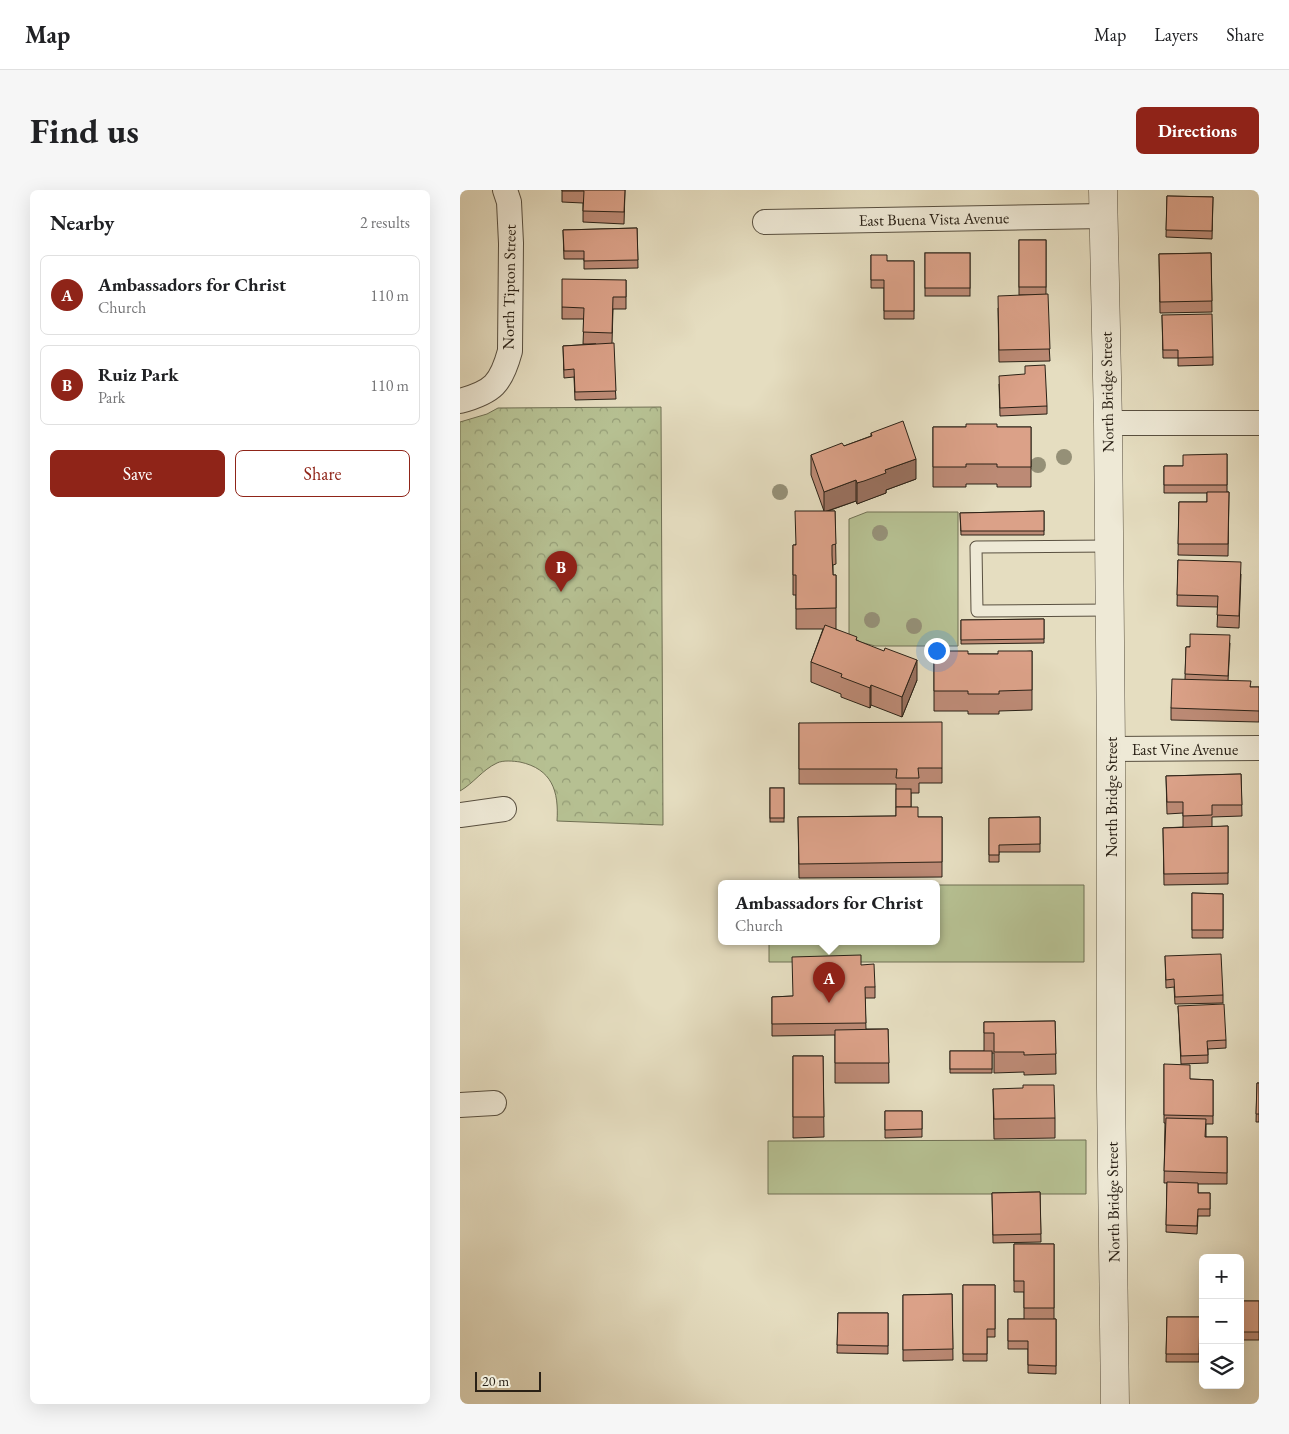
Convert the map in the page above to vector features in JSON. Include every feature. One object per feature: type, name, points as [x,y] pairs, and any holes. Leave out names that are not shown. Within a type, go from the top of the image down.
[{"type":"street","name":"North Tipton Street","points":[[460,401],[477,396],[498,383],[506,367],[510,351],[511,243],[508,202],[505,190]]},
{"type":"street","name":"East Buena Vista Avenue","points":[[765,222],[1103,203]]},
{"type":"street","name":"North Bridge Street","points":[[1103,203],[1110,610],[1111,1088],[1115,1404]]},
{"type":"street","points":[[1108,423],[1259,423]]},
{"type":"street","name":"East Vine Avenue","points":[[1111,749],[1259,748]]},
{"type":"street","points":[[460,815],[504,809]]},
{"type":"street","points":[[460,1105],[494,1103]]},
{"type":"lane","points":[[1109,546],[976,547],[977,611],[1110,610]]},
{"type":"green space","points":[[661,407],[663,825],[557,821],[557,800],[551,783],[540,770],[520,762],[505,761],[497,763],[460,791],[460,422],[487,414],[498,408]]},
{"type":"green space","points":[[867,512],[958,512],[958,646],[875,646],[849,639],[849,519]]},
{"type":"green space","points":[[940,885],[1084,885],[1084,962],[769,962],[769,945],[940,945]]},
{"type":"green space","points":[[1086,1140],[1086,1194],[768,1194],[768,1141]]},
{"type":"building","points":[[562,190],[625,190],[624,212],[583,211],[584,191]]},
{"type":"building","points":[[1167,196],[1213,197],[1212,231],[1166,230]]},
{"type":"building","points":[[637,228],[638,260],[584,261],[584,251],[564,251],[563,230]]},
{"type":"building","points":[[1019,240],[1046,240],[1046,287],[1019,287]]},
{"type":"building","points":[[925,253],[970,253],[970,288],[925,288]]},
{"type":"building","points":[[1211,253],[1212,301],[1160,302],[1159,254]]},
{"type":"building","points":[[871,255],[887,255],[887,261],[914,261],[914,311],[884,311],[884,280],[871,280]]},
{"type":"building","points":[[562,279],[626,280],[626,297],[613,297],[612,333],[583,332],[584,308],[562,307]]},
{"type":"building","points":[[1048,294],[1050,349],[999,350],[998,296]]},
{"type":"building","points":[[1212,314],[1213,357],[1178,358],[1178,350],[1163,350],[1162,315]]},
{"type":"building","points":[[614,343],[616,391],[575,392],[574,369],[564,370],[563,346]]},
{"type":"building","points":[[1045,365],[1047,406],[1000,408],[999,376],[1025,374],[1025,366]]},
{"type":"building","points":[[903,421],[916,459],[885,470],[886,473],[864,481],[857,483],[856,480],[824,492],[811,455],[842,443],[844,446],[872,436],[871,433]]},
{"type":"building","points":[[966,424],[997,424],[997,427],[1031,427],[1031,467],[997,467],[997,464],[966,464],[966,467],[933,467],[933,427],[966,427]]},
{"type":"building","points":[[1227,454],[1227,485],[1164,485],[1164,466],[1183,466],[1183,455]]},
{"type":"building","points":[[1207,492],[1229,492],[1228,544],[1178,544],[1179,502],[1207,502]]},
{"type":"building","points":[[795,511],[835,511],[836,544],[832,545],[832,555],[833,575],[836,575],[836,608],[796,609],[796,575],[793,575],[793,545],[796,545]]},
{"type":"building","points":[[1044,511],[1044,531],[961,531],[960,513]]},
{"type":"building","points":[[1178,560],[1241,562],[1239,616],[1217,615],[1218,596],[1177,595]]},
{"type":"building","points":[[1044,619],[1044,639],[961,640],[961,620]]},
{"type":"building","points":[[825,625],[857,637],[856,640],[884,651],[885,648],[917,660],[902,697],[871,685],[870,688],[841,677],[842,674],[811,662]]},
{"type":"building","points":[[1190,634],[1230,635],[1228,676],[1185,674],[1186,647],[1190,647]]},
{"type":"building","points":[[934,651],[968,651],[968,654],[998,654],[998,651],[1032,651],[1032,690],[999,691],[999,694],[968,694],[968,691],[934,691]]},
{"type":"building","points":[[1172,679],[1251,681],[1250,687],[1259,687],[1259,711],[1171,708]]},
{"type":"building","points":[[942,722],[942,768],[918,768],[919,778],[896,778],[897,769],[799,769],[799,723]]},
{"type":"building","points":[[1241,774],[1242,805],[1212,805],[1212,815],[1183,816],[1183,802],[1167,802],[1166,776]]},
{"type":"building","points":[[770,788],[784,788],[784,818],[770,818]]},
{"type":"building","points":[[896,789],[911,789],[911,807],[896,807]]},
{"type":"building","points":[[896,807],[918,807],[918,817],[942,817],[942,862],[799,864],[798,817],[896,816]]},
{"type":"building","points":[[1040,817],[1040,844],[999,845],[999,855],[989,855],[989,818]]},
{"type":"building","points":[[1228,826],[1228,873],[1164,874],[1163,828]]},
{"type":"building","points":[[1192,893],[1223,894],[1223,930],[1192,930]]},
{"type":"building","points":[[1221,954],[1223,995],[1175,997],[1174,979],[1166,980],[1165,956]]},
{"type":"building","points":[[861,955],[861,965],[874,964],[875,987],[865,987],[866,1023],[772,1024],[772,997],[793,996],[792,957]]},
{"type":"building","points":[[1224,1004],[1226,1040],[1207,1041],[1208,1055],[1181,1056],[1178,1006]]},
{"type":"building","points":[[1055,1021],[1056,1054],[1024,1055],[1024,1052],[994,1052],[994,1033],[984,1033],[984,1022]]},
{"type":"building","points":[[888,1029],[889,1063],[835,1063],[835,1030]]},
{"type":"building","points":[[950,1051],[992,1051],[992,1069],[950,1069]]},
{"type":"building","points":[[793,1056],[823,1056],[824,1117],[793,1117]]},
{"type":"building","points":[[1164,1064],[1190,1065],[1190,1079],[1213,1080],[1213,1116],[1164,1115]]},
{"type":"building","points":[[1257,1083],[1259,1083],[1259,1114],[1256,1114]]},
{"type":"building","points":[[1023,1085],[1054,1085],[1055,1118],[994,1119],[993,1089],[1023,1088]]},
{"type":"building","points":[[885,1111],[922,1111],[922,1129],[885,1130]]},
{"type":"building","points":[[1166,1118],[1206,1119],[1205,1137],[1227,1137],[1227,1173],[1164,1171]]},
{"type":"building","points":[[1167,1182],[1198,1183],[1198,1193],[1210,1193],[1210,1209],[1198,1209],[1197,1226],[1166,1225]]},
{"type":"building","points":[[1040,1192],[1041,1234],[993,1235],[992,1193]]},
{"type":"building","points":[[1014,1244],[1054,1244],[1054,1308],[1024,1308],[1024,1281],[1014,1281]]},
{"type":"building","points":[[963,1285],[995,1285],[995,1329],[987,1329],[987,1354],[963,1354]]},
{"type":"building","points":[[952,1294],[953,1349],[903,1350],[903,1295]]},
{"type":"building","points":[[1244,1301],[1259,1301],[1259,1332],[1244,1332]]},
{"type":"building","points":[[838,1313],[888,1313],[888,1346],[837,1345]]},
{"type":"building","points":[[1167,1317],[1199,1317],[1199,1354],[1166,1354]]},
{"type":"building","points":[[1008,1319],[1056,1319],[1056,1366],[1028,1365],[1028,1341],[1008,1341]]},
{"type":"place","name":"Ruiz Park","points":[[561,592]]},
{"type":"place","name":"Ambassadors for Christ","points":[[829,1003]]}]
